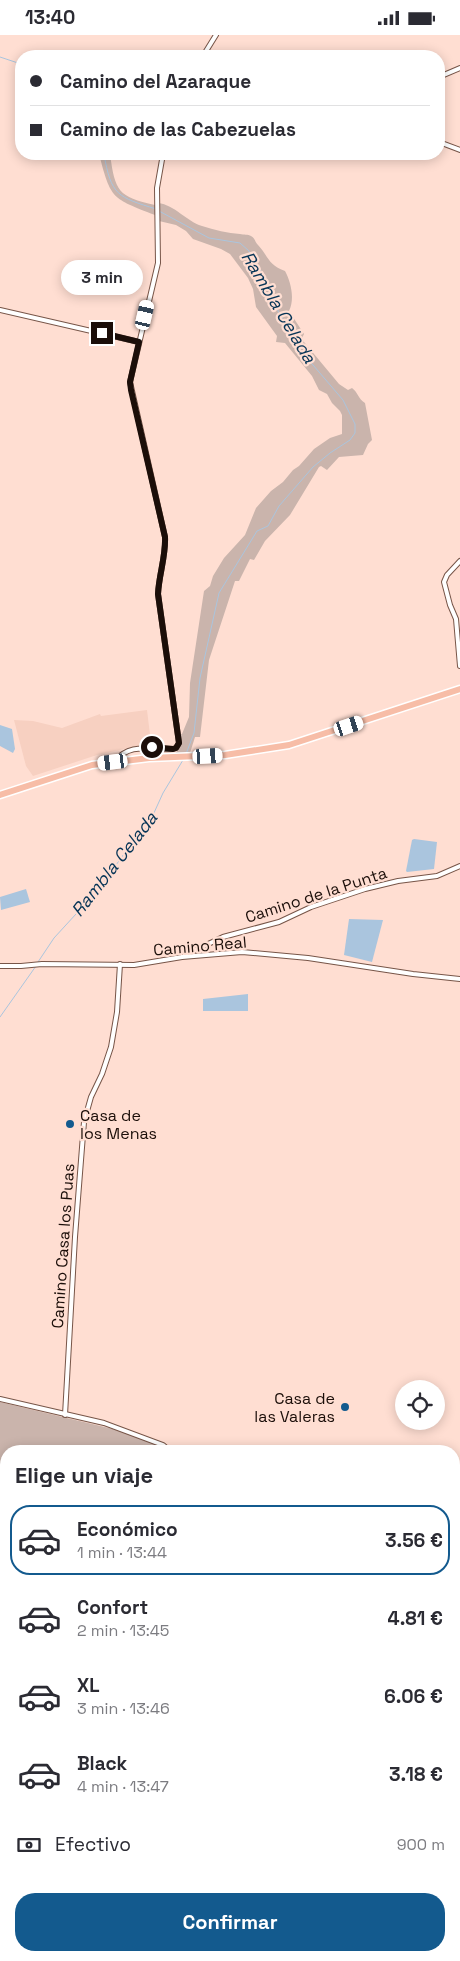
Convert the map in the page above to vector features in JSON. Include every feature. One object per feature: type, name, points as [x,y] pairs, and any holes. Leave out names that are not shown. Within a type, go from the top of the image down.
[{"type":"main road","points":[[0,795],[92,765],[176,757],[225,755],[289,745],[460,689]]},
{"type":"street","points":[[207,50],[216,35]]},
{"type":"street","points":[[445,74],[460,68]]},
{"type":"street","points":[[445,145],[460,151]]},
{"type":"street","points":[[113,762],[121,754],[129,751],[152,747],[173,749],[179,743],[158,594],[158,580],[166,548],[165,537],[130,382],[158,258],[157,188],[162,160]]},
{"type":"street","points":[[0,310],[139,342]]},
{"type":"street","points":[[460,561],[447,575],[444,582],[456,619],[460,666]]},
{"type":"street","name":"Camino de la Punta","points":[[182,957],[223,937],[279,922],[311,907],[365,889],[398,881],[437,876],[460,866]]},
{"type":"street","name":"Camino Real","points":[[0,966],[42,964],[134,965],[182,957],[242,952],[273,954],[460,979]]},
{"type":"street","name":"Camino Casa los Puas","points":[[65,1415],[75,1237],[84,1123],[91,1097],[102,1074],[111,1047],[117,1012],[120,964]]},
{"type":"street","points":[[0,1399],[104,1423],[164,1445]]},
{"type":"shaded area","points":[[101,160],[111,160],[114,176],[120,190],[133,199],[155,205],[155,215],[122,200],[115,195],[107,181]]},
{"type":"shaded area","points":[[158,203],[170,207],[196,224],[221,231],[251,236],[272,263],[285,271],[292,291],[289,311],[304,334],[302,338],[304,342],[339,384],[348,390],[352,388],[365,403],[372,440],[363,455],[339,457],[327,470],[321,466],[319,467],[290,515],[265,541],[254,560],[250,559],[239,581],[235,581],[209,660],[200,737],[195,737],[190,753],[175,754],[181,744],[179,735],[182,734],[189,717],[190,683],[204,591],[210,586],[213,576],[224,558],[245,535],[256,508],[314,449],[330,438],[342,434],[342,415],[327,394],[319,390],[312,376],[285,343],[276,342],[277,336],[256,307],[253,289],[248,278],[230,254],[193,239],[186,231],[176,225],[159,221]]},
{"type":"shaded area","points":[[147,710],[151,743],[97,755],[33,776],[26,766],[14,720],[33,721],[62,728],[100,714],[101,716]]},
{"type":"shaded area","points":[[0,1402],[113,1429],[156,1445],[0,1445]]},
{"type":"water","points":[[0,725],[12,729],[15,749],[13,753],[0,746]]},
{"type":"water","points":[[412,840],[437,842],[434,869],[406,871]]},
{"type":"water","points":[[26,889],[30,902],[1,910],[0,897]]},
{"type":"water","points":[[349,919],[383,920],[372,962],[344,955]]},
{"type":"water","points":[[248,994],[248,1011],[203,1011],[203,999]]},
{"type":"waterway","name":"Rambla Celada","points":[[0,57],[15,62]]},
{"type":"waterway","name":"Rambla Celada","points":[[105,160],[110,179],[118,193],[133,201],[156,209]]},
{"type":"waterway","name":"Rambla Celada","points":[[159,211],[209,238],[240,243],[249,251],[261,271],[273,302],[301,351],[343,400],[355,424],[355,433],[350,440],[313,467],[279,506],[268,526],[257,531],[219,593],[200,678],[194,733],[186,754]]},
{"type":"waterway","name":"Rambla Celada","points":[[38,962],[54,938],[98,890],[134,840],[148,826],[163,793],[183,760]]},
{"type":"waterway","name":"Rambla Celada","points":[[0,1017],[36,966]]},
{"type":"place","name":"Casa de los Menas","points":[[70,1124]]},
{"type":"place","name":"Casa de las Valeras","points":[[345,1407]]},
{"type":"route","points":[[102,333],[139,342],[130,382],[131,390],[165,537],[166,548],[158,580],[158,594],[179,743],[176,748],[169,750],[152,747]]}]
